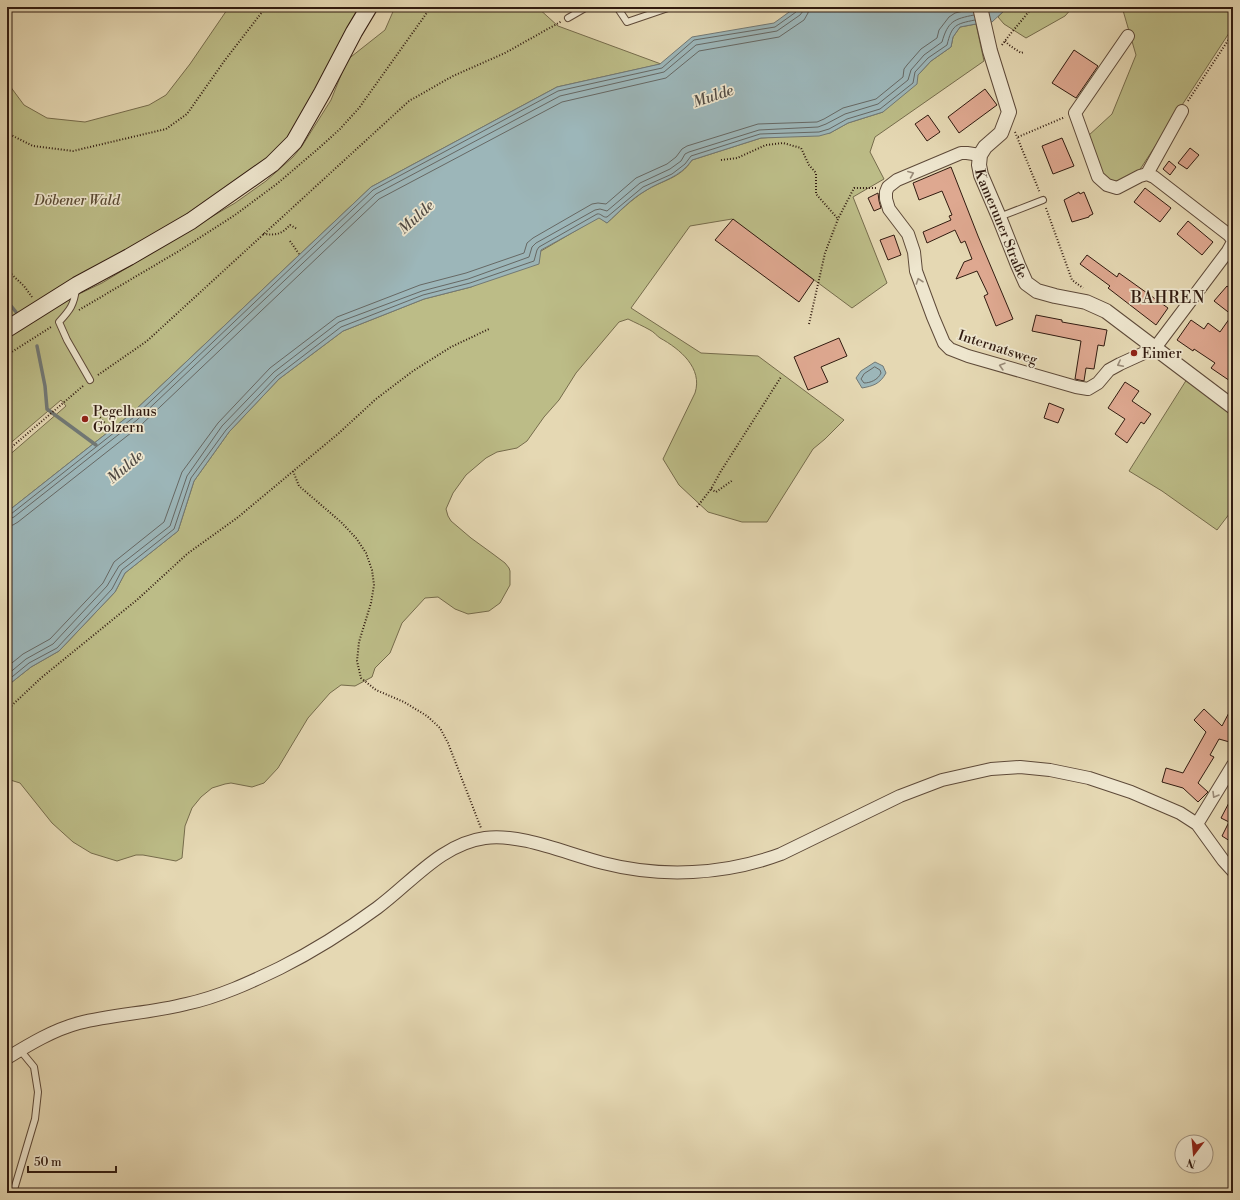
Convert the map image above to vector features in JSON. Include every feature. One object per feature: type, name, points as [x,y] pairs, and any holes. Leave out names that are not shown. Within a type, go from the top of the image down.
[{"type":"main road","points":[[7,329],[77,285],[130,257],[191,221],[272,164],[294,142],[369,7]]},
{"type":"street","name":"Kameruner Straße","points":[[980,7],[991,55],[1009,112],[1001,133],[985,147],[980,155],[979,165],[981,175],[1026,284],[1037,291],[1086,302],[1106,311],[1233,407]]},
{"type":"street","points":[[1128,36],[1075,113],[1098,177],[1107,185],[1117,188],[1140,176],[1147,174],[1154,177],[1229,235],[1233,242],[1228,251],[1155,348]]},
{"type":"street","points":[[1147,174],[1182,111]]},
{"type":"street","points":[[888,187],[897,180],[961,153],[980,155]]},
{"type":"street","name":"Internatsweg","points":[[888,187],[886,199],[889,209],[908,234],[914,252],[916,272],[923,293],[944,343],[950,349],[975,358],[1064,384],[1088,389],[1098,383],[1109,370],[1155,348]]},
{"type":"street","points":[[1197,824],[1233,765]]},
{"type":"street","points":[[7,1058],[35,1041],[56,1031],[78,1024],[187,1004],[242,985],[282,967],[349,928],[379,907],[443,854],[463,843],[485,838],[511,838],[623,868],[671,872],[744,866],[781,854],[900,796],[942,780],[991,770],[1020,767],[1050,770],[1089,778],[1131,792],[1180,813],[1197,824],[1223,860],[1233,871]]},
{"type":"lane","points":[[568,18],[587,7]]},
{"type":"lane","points":[[617,7],[627,22],[671,7]]},
{"type":"lane","points":[[999,217],[1043,200]]},
{"type":"lane","points":[[77,285],[72,308],[59,322],[67,340],[90,380]]},
{"type":"lane","points":[[14,1193],[35,1119],[38,1092],[34,1067],[20,1050]]},
{"type":"path","points":[[7,133],[33,146],[73,151],[166,129],[187,114],[225,60],[266,7]]},
{"type":"path","points":[[79,310],[179,251],[235,215],[278,183],[319,148],[340,129],[359,108],[431,7]]},
{"type":"path","points":[[991,55],[1005,41],[1032,7]]},
{"type":"path","points":[[7,452],[90,380],[147,341],[408,101],[453,76],[505,53],[568,18]]},
{"type":"path","points":[[1182,111],[1233,33]]},
{"type":"path","points":[[1005,41],[1009,46],[1020,53],[1024,52]]},
{"type":"path","points":[[1075,113],[1018,137],[1072,280],[1084,289]]},
{"type":"path","points":[[721,160],[737,158],[766,145],[783,143],[801,148],[809,165],[816,173],[816,194],[838,219]]},
{"type":"path","points":[[809,324],[825,253],[838,219],[854,188],[888,187]]},
{"type":"path","points":[[263,234],[275,235],[284,231],[290,225],[297,229]]},
{"type":"path","points":[[290,241],[299,254]]},
{"type":"path","points":[[7,270],[24,286],[35,311]]},
{"type":"path","points":[[7,355],[59,322]]},
{"type":"path","points":[[7,710],[41,678],[138,599],[187,554],[237,518],[339,433],[376,399],[413,371],[451,347],[489,329]]},
{"type":"path","points":[[697,507],[711,489],[721,470],[781,377]]},
{"type":"path","points":[[98,415],[111,430]]},
{"type":"path","points":[[293,471],[299,486],[341,522],[356,538],[366,554],[372,570],[374,585],[371,603],[359,642],[357,661],[361,678],[376,690],[404,702],[427,716],[440,728],[448,743],[485,838]]},
{"type":"path","points":[[711,489],[716,492],[733,480]]},
{"type":"path","points":[[1231,1193],[1233,1172]]},
{"type":"green space","name":"Döbener Wald","points":[[229,7],[361,7],[293,134],[274,155],[176,225],[7,322],[7,82],[24,105],[47,118],[85,122],[149,105],[166,95],[190,64]]},
{"type":"green space","points":[[395,7],[537,7],[558,26],[661,64],[557,87],[371,187],[131,414],[7,512],[7,457],[66,406],[61,400],[7,446],[7,338],[62,302],[102,283],[235,203],[266,181],[293,157],[302,146],[331,100],[347,60],[385,30]]},
{"type":"green space","points":[[1008,7],[1073,7],[1065,16],[1026,38],[1004,24],[998,17]]},
{"type":"green space","points":[[1122,7],[1233,7],[1233,27],[1137,174],[1120,181],[1109,181],[1100,171],[1088,136],[1112,114],[1136,55]]},
{"type":"green space","points":[[976,24],[984,61],[875,137],[870,152],[884,179],[853,197],[887,283],[852,308],[732,219],[690,226],[631,308],[701,353],[758,356],[844,420],[813,449],[767,522],[742,522],[708,512],[679,485],[663,459],[695,393],[697,384],[696,375],[688,360],[682,354],[651,331],[628,319],[619,322],[576,373],[559,400],[544,417],[527,441],[517,448],[497,452],[486,458],[466,475],[453,493],[446,509],[451,521],[505,563],[509,568],[510,585],[500,603],[489,611],[468,614],[455,609],[438,597],[425,598],[402,623],[390,653],[375,668],[372,677],[355,686],[341,685],[330,693],[308,718],[278,768],[264,783],[252,787],[231,783],[225,784],[212,788],[201,797],[192,808],[185,826],[182,858],[176,861],[136,855],[117,861],[91,853],[73,842],[52,823],[20,783],[7,779],[7,686],[31,667],[59,651],[115,592],[125,573],[178,531],[194,481],[229,432],[279,379],[343,331],[424,299],[471,287],[541,251],[599,217],[607,223],[640,194],[676,175],[692,160],[761,138],[830,133],[848,123],[883,112],[931,61],[951,47],[953,37],[960,27]]},
{"type":"green space","points":[[1187,379],[1233,414],[1233,509],[1217,530],[1162,491],[1129,471]]},
{"type":"water","name":"Mulde","points":[[796,7],[1008,7],[992,22],[960,27],[953,37],[951,47],[931,61],[918,75],[917,84],[883,112],[848,123],[830,133],[819,136],[761,138],[692,160],[676,175],[640,194],[607,223],[599,218],[541,250],[539,264],[471,287],[424,299],[343,331],[279,379],[229,432],[194,481],[178,531],[125,573],[115,592],[59,651],[31,667],[7,686],[7,512],[131,414],[371,187],[557,87],[660,64],[692,37],[774,23]]},
{"type":"water","points":[[875,362],[883,366],[886,373],[876,384],[862,388],[856,378],[861,371]]},
{"type":"building","points":[[1074,50],[1098,66],[1076,98],[1052,83]]},
{"type":"building","points":[[985,89],[997,105],[959,133],[948,117]]},
{"type":"building","points":[[928,115],[940,132],[927,141],[915,124]]},
{"type":"building","points":[[1062,138],[1074,166],[1053,174],[1042,146]]},
{"type":"building","points":[[1190,148],[1199,155],[1187,169],[1178,163]]},
{"type":"building","points":[[1169,161],[1176,167],[1170,175],[1163,169]]},
{"type":"building","points":[[951,167],[1013,319],[996,326],[984,296],[988,294],[977,271],[956,279],[964,262],[972,259],[965,241],[961,243],[955,230],[927,243],[923,232],[951,220],[949,216],[952,215],[942,191],[919,200],[913,183]]},
{"type":"building","points":[[1145,188],[1171,208],[1160,222],[1134,202]]},
{"type":"building","points":[[1079,192],[1080,194],[1084,192],[1093,214],[1089,217],[1072,222],[1064,200]]},
{"type":"building","points":[[878,193],[881,208],[874,211],[868,198]]},
{"type":"building","points":[[733,219],[814,280],[799,302],[715,240]]},
{"type":"building","points":[[1188,221],[1213,242],[1202,255],[1177,234]]},
{"type":"building","points":[[894,235],[901,255],[888,260],[880,240]]},
{"type":"building","points":[[1087,255],[1117,277],[1119,273],[1168,308],[1156,325],[1108,288],[1110,286],[1080,264]]},
{"type":"building","points":[[1227,286],[1233,291],[1233,383],[1211,368],[1215,363],[1177,340],[1191,320],[1204,329],[1208,323],[1220,332],[1232,315],[1214,301]]},
{"type":"building","points":[[1036,315],[1062,320],[1062,322],[1107,330],[1104,346],[1098,345],[1094,369],[1086,368],[1084,381],[1075,379],[1081,341],[1032,331]]},
{"type":"building","points":[[839,338],[847,356],[821,367],[828,382],[808,390],[794,357]]},
{"type":"building","points":[[1125,382],[1139,391],[1132,401],[1151,414],[1144,424],[1141,422],[1127,443],[1115,434],[1125,419],[1108,408]]},
{"type":"building","points":[[1049,403],[1064,409],[1058,423],[1044,418]]},
{"type":"building","points":[[1233,705],[1233,743],[1219,739],[1210,755],[1214,757],[1198,783],[1208,792],[1198,802],[1183,788],[1162,782],[1166,768],[1183,773],[1206,732],[1194,720],[1204,709],[1222,726]]},
{"type":"building","points":[[1233,795],[1233,843],[1222,836],[1229,822],[1221,818]]},
{"type":"waterway","points":[[7,301],[16,312]]},
{"type":"waterway","points":[[37,346],[45,386],[47,409],[96,445]]},
{"type":"place","name":"Eimer","points":[[1134,353]]},
{"type":"place","name":"Pegelhaus Golzern","points":[[85,419]]},
{"type":"district","name":"BAHREN","points":[[1168,297]]}]
